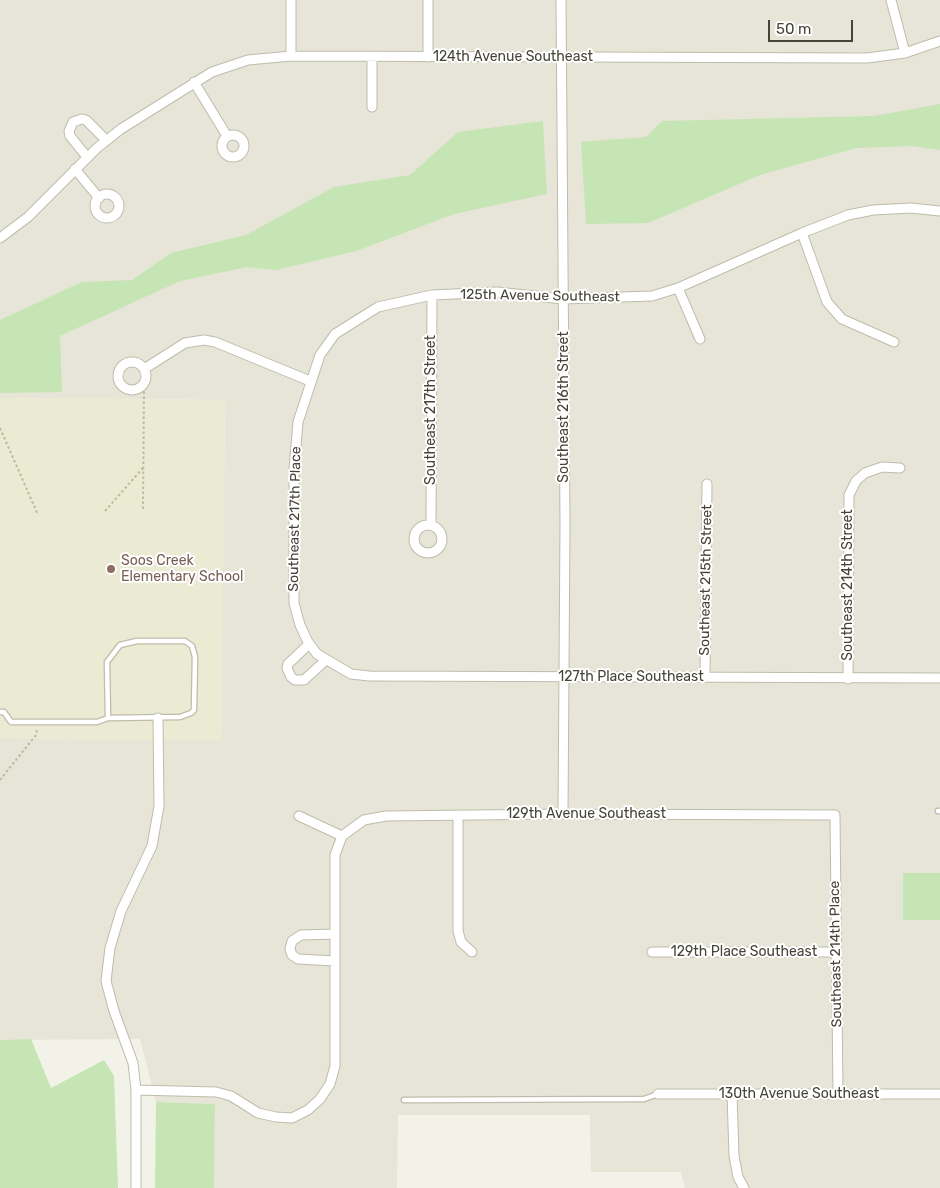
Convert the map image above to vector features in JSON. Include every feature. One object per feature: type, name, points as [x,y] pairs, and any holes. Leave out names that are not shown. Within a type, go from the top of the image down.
[{"type":"street","points":[[291,0],[291,56]]},
{"type":"street","points":[[428,0],[428,57]]},
{"type":"street","name":"Southeast 216th Street","points":[[561,0],[563,814]]},
{"type":"street","points":[[891,0],[905,53]]},
{"type":"street","name":"124th Avenue Southeast","points":[[0,238],[28,217],[106,140],[194,82],[212,72],[248,60],[291,56],[866,58],[905,53],[940,41]]},
{"type":"street","points":[[372,57],[372,107]]},
{"type":"street","points":[[194,82],[227,136]]},
{"type":"street","points":[[87,157],[70,136],[69,131],[73,122],[82,119],[86,120],[106,140]]},
{"type":"street","points":[[75,169],[99,198]]},
{"type":"street","name":"125th Avenue Southeast","points":[[310,381],[320,355],[335,334],[378,307],[432,295],[497,292],[563,299],[652,296],[678,288],[802,233],[848,215],[873,210],[911,208],[940,212]]},
{"type":"street","points":[[802,233],[827,302],[842,319],[894,342]]},
{"type":"street","points":[[678,288],[700,339]]},
{"type":"street","name":"Southeast 217th Street","points":[[430,525],[432,295]]},
{"type":"street","points":[[144,369],[185,343],[204,340],[215,342],[310,381]]},
{"type":"street","points":[[125,364],[140,365],[144,369],[146,379],[144,384],[140,388],[129,390],[121,384],[119,373],[125,364]]},
{"type":"street","name":"Southeast 217th Place","points":[[310,381],[298,422],[294,470],[294,603],[300,625],[309,644],[317,654]]},
{"type":"street","name":"Southeast 214th Street","points":[[848,679],[848,494],[856,481],[865,473],[882,468],[900,468]]},
{"type":"street","name":"Southeast 215th Street","points":[[705,677],[707,484]]},
{"type":"street","points":[[309,644],[288,664],[287,668],[291,677],[300,681],[304,680],[326,660]]},
{"type":"street","name":"127th Place Southeast","points":[[317,654],[351,674],[369,676],[940,678]]},
{"type":"street","points":[[136,1188],[136,1090],[133,1063],[114,1011],[106,981],[110,948],[121,911],[152,846],[159,806],[158,718]]},
{"type":"street","name":"129th Avenue Southeast","points":[[342,836],[364,820],[386,816],[563,814],[835,815]]},
{"type":"street","points":[[458,815],[458,931],[461,942],[472,952]]},
{"type":"street","name":"Southeast 214th Place","points":[[835,815],[838,1094]]},
{"type":"street","points":[[136,1090],[216,1092],[231,1096],[258,1113],[292,1118],[308,1110],[320,1099],[330,1084],[335,1066],[335,855],[342,836],[300,816]]},
{"type":"street","points":[[335,934],[301,935],[292,941],[290,949],[292,955],[298,959],[335,961]]},
{"type":"street","name":"129th Place Southeast","points":[[652,952],[836,952]]},
{"type":"street","name":"130th Avenue Southeast","points":[[658,1094],[940,1094]]},
{"type":"street","points":[[732,1094],[734,1156],[738,1177],[744,1188]]},
{"type":"lane","points":[[0,712],[4,712],[11,722],[97,722],[108,718],[180,717],[194,710],[195,657],[192,646],[186,641],[126,642],[120,645],[107,662],[108,718]]},
{"type":"lane","points":[[404,1100],[644,1099],[658,1094]]},
{"type":"path","points":[[143,509],[144,384]]},
{"type":"path","points":[[0,428],[38,516]]},
{"type":"path","points":[[105,511],[143,468]]},
{"type":"path","points":[[0,780],[36,735],[37,722]]},
{"type":"shaded area","points":[[0,0],[940,0],[940,1188],[685,1188],[681,1172],[591,1172],[590,1115],[398,1115],[397,1188],[214,1188],[215,1104],[156,1102],[140,1039],[0,1040],[0,738],[221,740],[225,400],[0,398]]},
{"type":"shaded area","name":"Soos Creek Elementary School","points":[[0,398],[225,400],[221,741],[0,738]]},
{"type":"green space","points":[[940,104],[940,150],[912,146],[856,148],[760,175],[648,223],[586,224],[581,142],[646,137],[662,121],[874,116]]},
{"type":"green space","points":[[543,121],[547,194],[454,214],[356,251],[276,270],[247,267],[180,281],[60,336],[62,392],[0,393],[0,320],[82,282],[132,280],[171,253],[246,235],[334,187],[410,175],[458,132]]},
{"type":"green space","points":[[903,873],[940,873],[940,920],[903,920]]},
{"type":"green space","points":[[31,1039],[51,1088],[104,1060],[114,1076],[118,1188],[0,1188],[0,1040]]},
{"type":"green space","points":[[156,1102],[215,1104],[214,1188],[155,1188]]},
{"type":"place","name":"Soos Creek Elementary School","points":[[111,569]]}]
